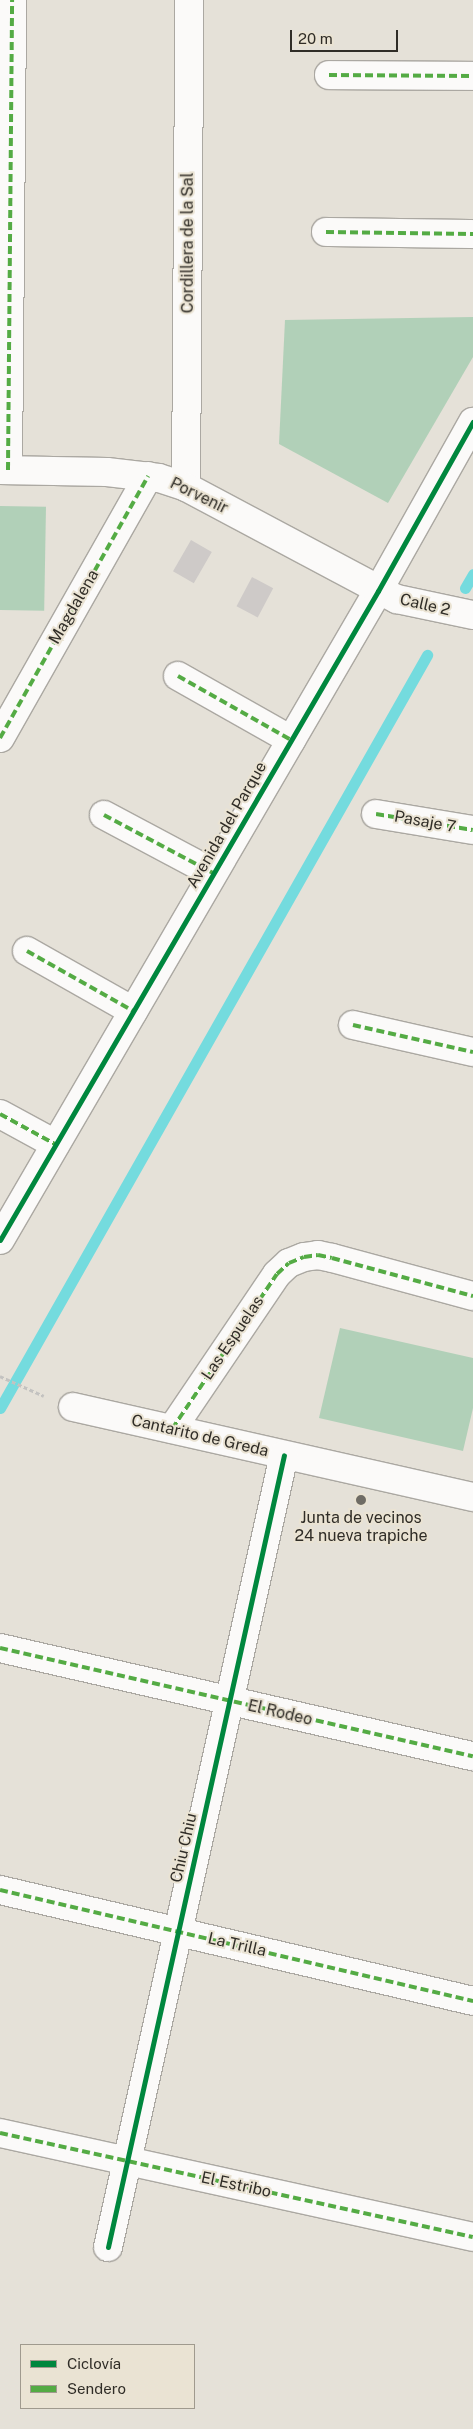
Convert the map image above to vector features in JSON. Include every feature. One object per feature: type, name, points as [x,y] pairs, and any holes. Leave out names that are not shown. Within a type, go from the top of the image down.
[{"type":"street","points":[[4,470],[12,0]]},
{"type":"street","name":"Cordillera de la Sal","points":[[186,487],[189,0]]},
{"type":"street","points":[[329,75],[473,76]]},
{"type":"street","points":[[326,232],[473,234]]},
{"type":"street","name":"Avenida del Parque","points":[[0,1240],[378,591],[473,422]]},
{"type":"street","name":"Porvenir","points":[[4,470],[106,472],[148,476],[186,487],[378,591]]},
{"type":"street","name":"Magdalena","points":[[0,738],[148,476]]},
{"type":"street","name":"Calle 2","points":[[378,591],[418,605],[473,615]]},
{"type":"street","points":[[178,676],[291,740]]},
{"type":"street","name":"Pasaje 7","points":[[376,814],[473,830]]},
{"type":"street","points":[[104,815],[214,874]]},
{"type":"street","points":[[27,951],[133,1011]]},
{"type":"street","points":[[353,1026],[473,1052]]},
{"type":"street","points":[[0,1114],[56,1144]]},
{"type":"street","name":"Las Espuelas","points":[[172,1429],[277,1274],[289,1263],[304,1257],[332,1258],[473,1296]]},
{"type":"street","name":"Cantarito de Greda","points":[[73,1407],[473,1497]]},
{"type":"street","name":"Chiu Chiu","points":[[108,2247],[284,1454]]},
{"type":"street","name":"El Rodeo","points":[[0,1648],[473,1756]]},
{"type":"street","name":"La Trilla","points":[[0,1890],[473,2000]]},
{"type":"street","name":"El Estribo","points":[[0,2133],[473,2237]]},
{"type":"path","points":[[0,1376],[36,1393]]},
{"type":"green space","points":[[473,317],[473,357],[388,503],[279,444],[285,320]]},
{"type":"green space","points":[[0,506],[46,507],[44,611],[0,610]]},
{"type":"green space","points":[[340,1328],[473,1358],[473,1408],[463,1451],[319,1418]]},
{"type":"building","points":[[191,540],[212,552],[194,583],[173,571]]},
{"type":"building","points":[[252,577],[273,588],[258,617],[237,606]]},
{"type":"waterway","points":[[465,588],[473,574]]},
{"type":"waterway","points":[[0,1408],[427,655]]},
{"type":"marked path","points":[[8,470],[12,0]]},
{"type":"marked path","points":[[329,75],[473,76]]},
{"type":"marked path","points":[[326,232],[473,234]]},
{"type":"marked path","points":[[0,738],[148,476]]},
{"type":"marked path","points":[[178,676],[291,740]]},
{"type":"marked path","points":[[376,814],[473,830]]},
{"type":"marked path","points":[[104,815],[213,873]]},
{"type":"marked path","points":[[27,951],[133,1011]]},
{"type":"marked path","points":[[353,1025],[473,1052]]},
{"type":"marked path","points":[[0,1114],[55,1144]]},
{"type":"marked path","points":[[172,1429],[277,1274],[289,1263],[304,1257],[318,1255],[473,1296]]},
{"type":"marked path","points":[[0,1648],[473,1756]]},
{"type":"marked path","points":[[0,1890],[473,2001]]},
{"type":"marked path","points":[[0,2133],[473,2237]]},
{"type":"cycle path","points":[[0,1240],[378,591],[473,422]]},
{"type":"cycle path","points":[[108,2247],[284,1455]]},
{"type":"place","name":"Junta de vecinos 24 nueva trapiche","points":[[361,1500]]}]
